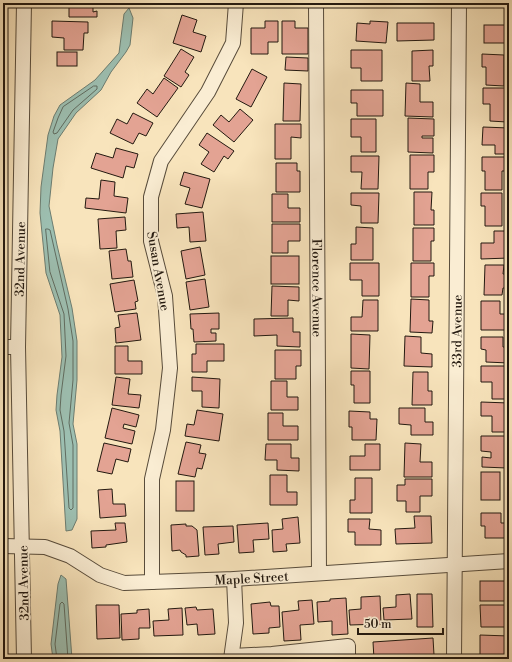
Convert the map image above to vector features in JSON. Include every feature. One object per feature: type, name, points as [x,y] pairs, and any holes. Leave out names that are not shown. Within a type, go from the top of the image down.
[{"type":"street","name":"32nd Avenue","points":[[24,3],[18,347],[24,659]]},
{"type":"street","name":"Susan Avenue","points":[[152,582],[152,479],[163,430],[170,368],[165,296],[151,241],[151,197],[161,161],[208,92],[233,43],[236,3]]},
{"type":"street","name":"Florence Avenue","points":[[316,3],[319,572]]},
{"type":"street","name":"33rd Avenue","points":[[454,659],[459,3]]},
{"type":"street","points":[[3,347],[18,347]]},
{"type":"street","name":"Maple Street","points":[[3,546],[45,547],[70,556],[100,574],[124,583],[234,578],[509,561]]},
{"type":"street","points":[[234,578],[236,623],[232,657],[348,646],[348,659]]},
{"type":"water","points":[[129,8],[133,18],[130,45],[111,72],[101,90],[76,113],[58,139],[53,168],[49,206],[72,308],[77,341],[77,380],[73,424],[77,444],[77,519],[72,530],[66,531],[60,431],[56,410],[62,357],[60,315],[46,273],[40,213],[41,187],[48,135],[54,116],[60,105],[95,80],[119,53],[124,14]]},
{"type":"water","points":[[61,575],[66,579],[72,659],[53,659],[51,644],[58,584]]},
{"type":"building","points":[[69,3],[93,3],[93,12],[97,11],[97,17],[69,17]]},
{"type":"building","points":[[182,15],[197,20],[193,32],[206,36],[201,52],[173,43]]},
{"type":"building","points":[[52,21],[88,22],[88,33],[84,33],[83,50],[64,50],[64,38],[52,37]]},
{"type":"building","points":[[265,21],[278,21],[278,42],[268,42],[268,54],[251,54],[251,28],[265,28]]},
{"type":"building","points":[[282,21],[295,21],[295,28],[308,28],[308,54],[282,54]]},
{"type":"building","points":[[370,21],[388,22],[386,43],[356,41],[357,23],[370,24]]},
{"type":"building","points":[[397,23],[434,23],[434,40],[397,41]]},
{"type":"building","points":[[484,25],[509,25],[509,43],[484,43]]},
{"type":"building","points":[[181,49],[194,57],[185,72],[189,75],[181,87],[164,76]]},
{"type":"building","points":[[351,50],[382,50],[382,81],[361,81],[361,68],[351,68]]},
{"type":"building","points":[[433,50],[433,66],[429,66],[430,81],[412,81],[412,51]]},
{"type":"building","points":[[57,52],[77,52],[77,66],[57,66]]},
{"type":"building","points":[[482,54],[504,55],[504,86],[486,85],[486,67],[482,67]]},
{"type":"building","points":[[286,57],[308,58],[308,71],[285,70]]},
{"type":"building","points":[[252,69],[267,77],[251,107],[236,99]]},
{"type":"building","points":[[164,78],[178,88],[157,117],[137,103],[147,89],[153,94]]},
{"type":"building","points":[[284,83],[301,84],[300,121],[283,121]]},
{"type":"building","points":[[406,83],[420,84],[420,102],[433,102],[433,117],[405,116]]},
{"type":"building","points":[[483,88],[508,88],[507,122],[490,121],[490,104],[483,104]]},
{"type":"building","points":[[351,90],[383,90],[383,116],[357,116],[357,103],[351,103]]},
{"type":"building","points":[[240,109],[253,120],[234,142],[213,125],[221,115],[229,122]]},
{"type":"building","points":[[133,113],[153,123],[146,136],[139,133],[133,144],[110,133],[117,119],[127,124]]},
{"type":"building","points":[[408,118],[434,119],[434,136],[422,136],[422,138],[433,138],[433,153],[408,152]]},
{"type":"building","points":[[351,119],[376,119],[376,152],[361,152],[361,137],[351,137]]},
{"type":"building","points":[[275,124],[301,124],[301,138],[291,137],[291,159],[275,159]]},
{"type":"building","points":[[483,127],[509,128],[509,154],[495,154],[495,145],[482,145]]},
{"type":"building","points":[[207,133],[234,151],[228,159],[224,156],[214,172],[201,164],[209,152],[199,145]]},
{"type":"building","points":[[116,148],[138,154],[134,168],[126,166],[123,178],[91,168],[96,153],[113,158]]},
{"type":"building","points":[[410,155],[434,155],[434,172],[428,172],[428,189],[410,189]]},
{"type":"building","points":[[351,156],[379,156],[378,189],[361,189],[362,172],[351,172]]},
{"type":"building","points":[[482,157],[508,157],[508,171],[502,171],[502,190],[485,190],[485,171],[482,171]]},
{"type":"building","points":[[276,163],[297,163],[297,171],[300,171],[300,192],[276,192]]},
{"type":"building","points":[[184,172],[210,179],[202,208],[185,204],[190,188],[180,185]]},
{"type":"building","points":[[101,180],[115,182],[114,196],[128,198],[126,213],[85,208],[86,198],[99,199]]},
{"type":"building","points":[[414,192],[432,192],[431,210],[434,210],[434,225],[414,225]]},
{"type":"building","points":[[351,193],[379,193],[378,223],[361,223],[361,206],[351,205]]},
{"type":"building","points":[[481,193],[502,193],[502,226],[485,226],[485,206],[481,206]]},
{"type":"building","points":[[272,194],[288,194],[288,208],[300,208],[300,222],[272,222]]},
{"type":"building","points":[[203,212],[206,241],[190,242],[189,227],[177,228],[176,214]]},
{"type":"building","points":[[125,217],[126,230],[116,231],[117,248],[100,249],[98,219]]},
{"type":"building","points":[[272,224],[300,224],[300,241],[288,241],[288,253],[272,253]]},
{"type":"building","points":[[356,227],[373,228],[373,260],[351,260],[351,244],[356,244]]},
{"type":"building","points":[[413,228],[434,228],[434,241],[431,241],[431,261],[413,261]]},
{"type":"building","points":[[494,231],[509,231],[509,258],[481,259],[481,243],[494,243]]},
{"type":"building","points":[[200,247],[205,275],[186,279],[181,251]]},
{"type":"building","points":[[126,249],[128,261],[131,261],[133,277],[112,279],[109,251]]},
{"type":"building","points":[[271,256],[299,256],[299,284],[271,284]]},
{"type":"building","points":[[350,263],[379,263],[379,296],[362,296],[362,280],[350,280]]},
{"type":"building","points":[[411,263],[434,263],[434,276],[429,276],[429,297],[411,297]]},
{"type":"building","points":[[485,265],[504,265],[503,274],[508,274],[508,288],[503,288],[502,295],[484,295]]},
{"type":"building","points":[[205,279],[209,307],[190,310],[186,282]]},
{"type":"building","points":[[134,280],[138,301],[135,302],[136,309],[115,312],[110,284]]},
{"type":"building","points":[[272,286],[299,287],[299,301],[288,300],[288,316],[271,316]]},
{"type":"building","points":[[411,299],[429,300],[429,321],[433,321],[432,333],[410,332]]},
{"type":"building","points":[[363,300],[378,300],[378,331],[351,331],[351,317],[362,317]]},
{"type":"building","points":[[481,301],[500,301],[500,314],[508,314],[508,330],[481,330]]},
{"type":"building","points":[[137,313],[141,340],[116,343],[115,328],[120,327],[118,315]]},
{"type":"building","points":[[219,313],[219,329],[211,329],[211,333],[216,333],[216,341],[194,342],[190,314]]},
{"type":"building","points":[[293,318],[293,332],[300,332],[300,347],[277,346],[277,335],[254,336],[254,319]]},
{"type":"building","points":[[351,334],[370,335],[369,369],[351,368]]},
{"type":"building","points":[[405,336],[421,337],[421,353],[432,354],[432,367],[404,366]]},
{"type":"building","points":[[481,337],[503,337],[503,347],[509,347],[509,363],[486,362],[486,350],[481,349]]},
{"type":"building","points":[[196,344],[224,344],[224,361],[207,361],[207,372],[192,372],[192,354],[196,354]]},
{"type":"building","points":[[115,346],[128,346],[128,361],[142,361],[142,374],[115,374]]},
{"type":"building","points":[[275,350],[301,350],[301,366],[296,366],[296,379],[275,379]]},
{"type":"building","points":[[481,366],[509,366],[509,399],[492,399],[492,382],[481,382]]},
{"type":"building","points":[[351,371],[370,371],[370,403],[354,403],[354,385],[351,385]]},
{"type":"building","points":[[413,372],[428,372],[428,391],[432,391],[432,405],[412,405]]},
{"type":"building","points":[[116,377],[130,379],[128,394],[141,395],[139,408],[112,405]]},
{"type":"building","points":[[192,377],[220,379],[219,408],[202,407],[202,391],[192,391]]},
{"type":"building","points":[[271,381],[287,381],[287,397],[298,397],[298,410],[271,410]]},
{"type":"building","points":[[481,402],[509,403],[509,432],[492,432],[492,416],[481,416]]},
{"type":"building","points":[[112,408],[139,415],[136,427],[124,424],[123,428],[135,431],[132,444],[105,438]]},
{"type":"building","points":[[399,408],[425,408],[425,422],[433,422],[433,435],[411,435],[411,425],[399,424]]},
{"type":"building","points":[[197,410],[223,414],[219,441],[185,436],[187,424],[194,425]]},
{"type":"building","points":[[349,411],[370,412],[370,419],[377,419],[376,440],[352,440],[352,427],[349,427]]},
{"type":"building","points":[[268,413],[283,413],[283,426],[298,426],[298,440],[268,440]]},
{"type":"building","points":[[481,436],[507,436],[509,458],[507,458],[507,468],[482,467],[482,457],[491,458],[491,452],[481,451]]},
{"type":"building","points":[[186,442],[201,445],[199,453],[206,454],[202,469],[197,468],[195,477],[178,474]]},
{"type":"building","points":[[104,443],[131,449],[128,462],[116,459],[112,474],[97,471]]},
{"type":"building","points":[[405,443],[421,444],[420,462],[432,462],[432,477],[404,477]]},
{"type":"building","points":[[266,444],[291,444],[291,458],[299,458],[299,471],[277,470],[277,460],[265,460]]},
{"type":"building","points":[[365,444],[380,444],[380,470],[350,470],[350,456],[365,456]]},
{"type":"building","points":[[481,472],[500,472],[500,500],[481,500]]},
{"type":"building","points":[[270,475],[287,475],[287,492],[297,492],[297,505],[270,505]]},
{"type":"building","points":[[355,478],[372,478],[372,513],[350,513],[350,500],[355,500]]},
{"type":"building","points":[[405,479],[432,479],[432,496],[420,496],[420,512],[406,512],[406,501],[397,501],[397,485],[405,485]]},
{"type":"building","points":[[176,481],[194,481],[194,511],[176,511]]},
{"type":"building","points":[[112,489],[113,504],[125,504],[126,516],[100,518],[98,490]]},
{"type":"building","points":[[481,513],[501,513],[501,523],[509,523],[509,538],[485,538],[485,526],[481,526]]},
{"type":"building","points":[[414,516],[431,516],[432,543],[396,544],[395,529],[415,528]]},
{"type":"building","points":[[298,517],[300,543],[286,544],[287,551],[273,552],[272,530],[283,529],[282,519]]},
{"type":"building","points":[[348,519],[370,519],[369,529],[381,530],[381,545],[355,545],[355,532],[348,532]]},
{"type":"building","points":[[115,523],[125,523],[127,542],[106,545],[106,547],[92,548],[91,531],[116,530]]},
{"type":"building","points":[[268,523],[269,539],[253,540],[254,552],[239,553],[237,525]]},
{"type":"building","points":[[186,524],[186,526],[192,526],[197,530],[199,556],[186,557],[186,555],[180,550],[172,551],[171,525]]},
{"type":"building","points":[[233,526],[234,542],[218,544],[219,554],[205,555],[203,527]]},
{"type":"building","points":[[480,581],[509,581],[509,601],[480,601]]},
{"type":"building","points":[[410,594],[412,619],[384,620],[383,608],[396,607],[396,595]]},
{"type":"building","points":[[417,594],[432,594],[433,627],[417,627]]},
{"type":"building","points":[[380,596],[381,624],[350,625],[349,610],[361,609],[361,597]]},
{"type":"building","points":[[346,598],[348,634],[332,635],[332,621],[318,622],[317,602]]},
{"type":"building","points":[[312,600],[314,624],[300,625],[301,640],[284,641],[282,612],[299,610],[298,601]]},
{"type":"building","points":[[270,602],[271,606],[279,606],[280,627],[269,628],[269,633],[253,634],[251,604]]},
{"type":"building","points":[[96,605],[119,605],[120,638],[97,639]]},
{"type":"building","points":[[480,605],[509,605],[509,627],[481,627]]},
{"type":"building","points":[[196,607],[197,610],[213,609],[215,634],[198,635],[197,624],[187,625],[185,608]]},
{"type":"building","points":[[182,608],[183,635],[154,636],[153,621],[169,620],[168,609]]},
{"type":"building","points":[[149,609],[150,628],[139,628],[139,639],[122,640],[121,614],[137,613],[137,610]]},
{"type":"building","points":[[480,635],[509,636],[509,655],[480,655]]},
{"type":"building","points":[[433,638],[434,655],[374,659],[373,642]]}]
